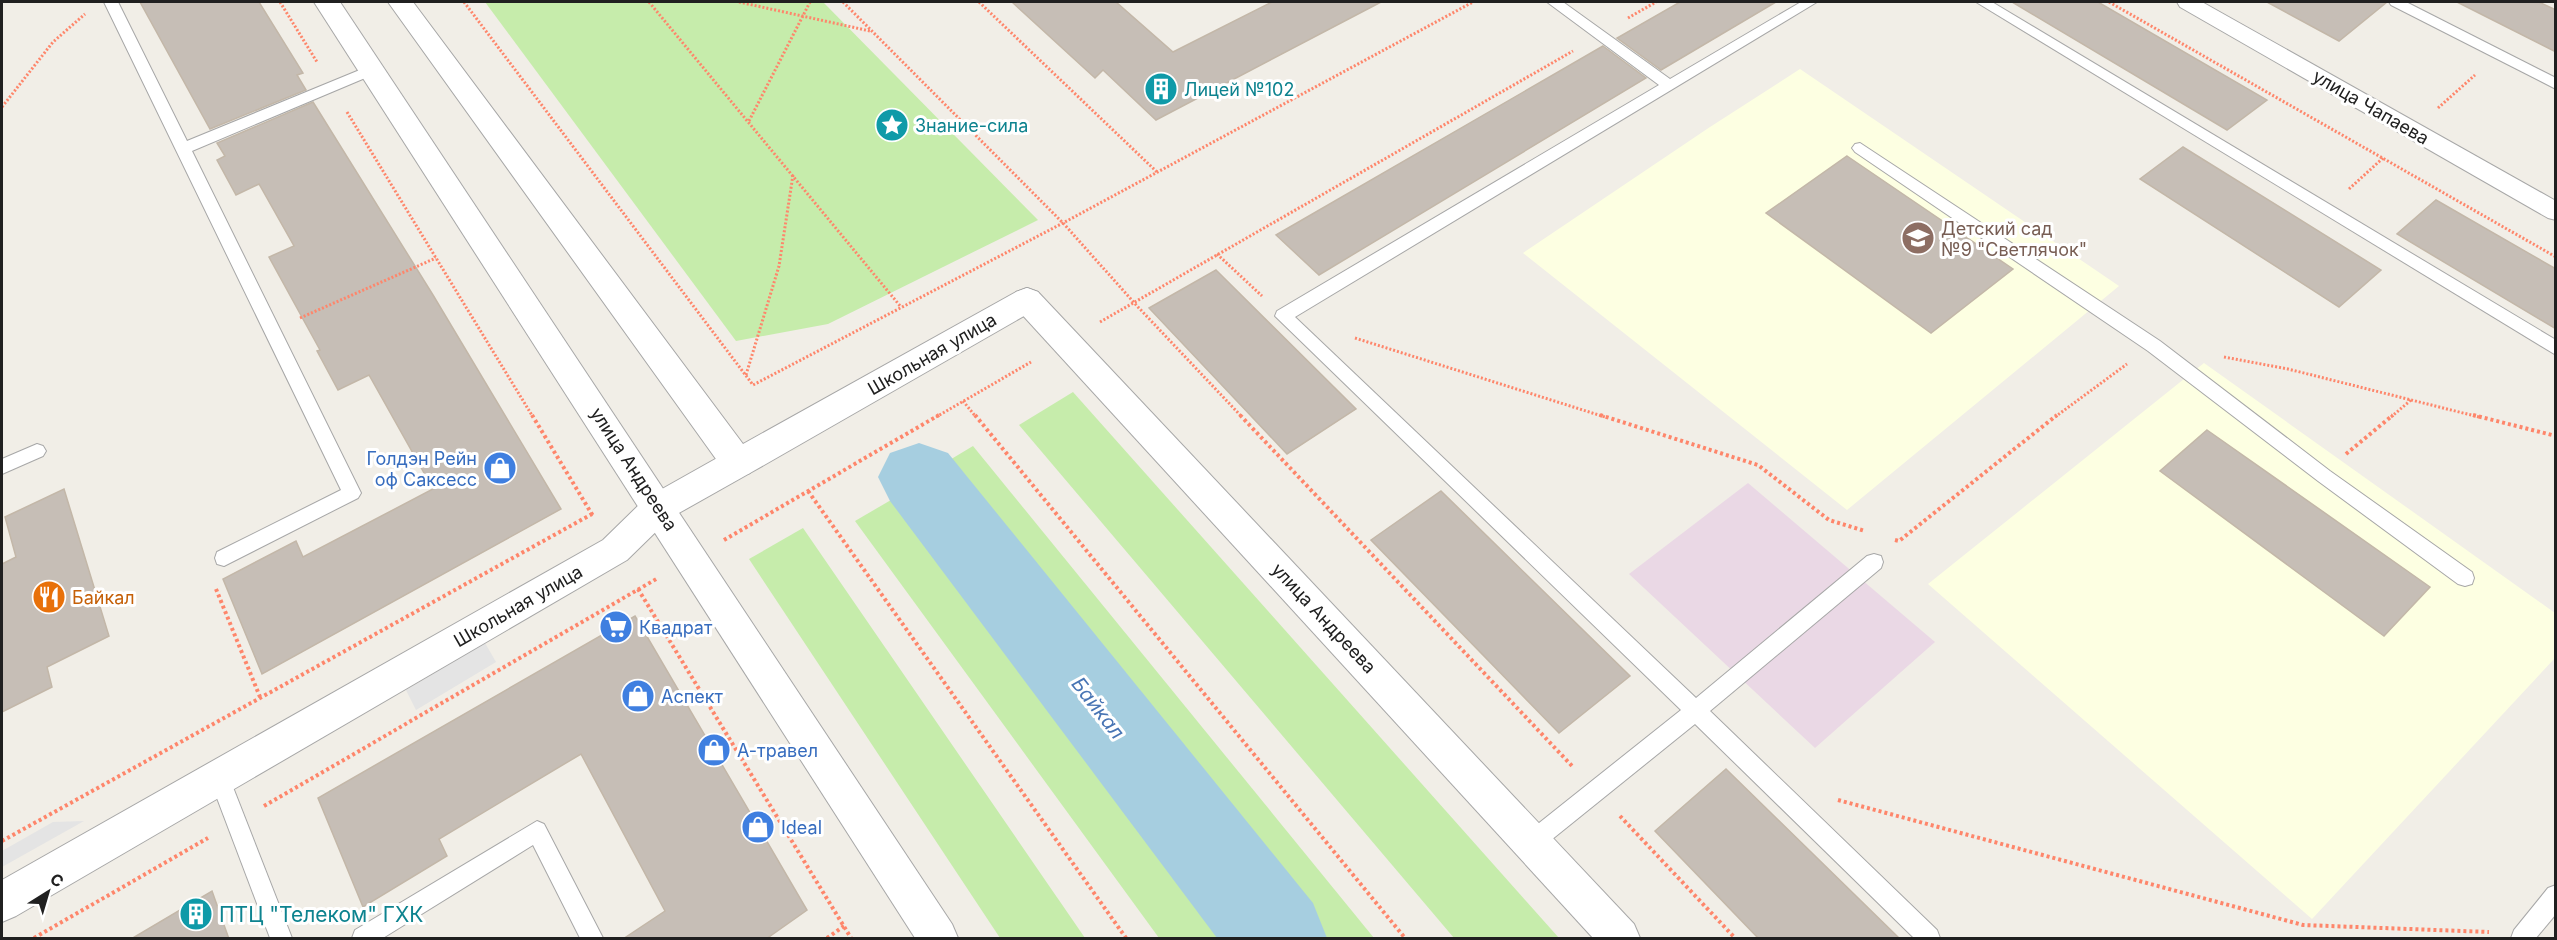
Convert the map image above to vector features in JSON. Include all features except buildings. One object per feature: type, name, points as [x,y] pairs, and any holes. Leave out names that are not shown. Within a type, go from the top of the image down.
[{"type":"street","name":"улица Андреева","points":[[327,2],[692,558],[938,939]]},
{"type":"street","points":[[400,2],[738,463]]},
{"type":"street","name":"улица Чапаева","points":[[2187,2],[2556,212]]},
{"type":"street","name":"улица Андреева","points":[[1027,300],[1068,341],[1620,939]]},
{"type":"street","name":"Школьная улица","points":[[2,902],[615,550],[658,508],[1027,300]]},
{"type":"lane","points":[[111,2],[352,493],[224,558]]},
{"type":"lane","points":[[1810,2],[1283,316],[1696,711],[1929,939]]},
{"type":"lane","points":[[1983,2],[2556,349]]},
{"type":"lane","points":[[2396,2],[2556,84]]},
{"type":"lane","points":[[1554,3],[1601,34],[1669,85]]},
{"type":"lane","points":[[183,149],[372,70]]},
{"type":"lane","points":[[1860,148],[2154,346],[2325,476],[2465,578]]},
{"type":"lane","points":[[2,467],[37,451]]},
{"type":"lane","points":[[1532,842],[1696,711],[1874,562]]},
{"type":"lane","points":[[219,777],[281,939]]},
{"type":"lane","points":[[363,939],[537,831],[592,939]]},
{"type":"lane","points":[[2524,936],[2556,896]]},
{"type":"path","points":[[280,2],[851,939]]},
{"type":"path","points":[[464,2],[753,385],[1063,223],[1473,2]]},
{"type":"path","points":[[649,2],[901,307]]},
{"type":"path","points":[[739,2],[872,32]]},
{"type":"path","points":[[749,121],[810,2]]},
{"type":"path","points":[[843,2],[1063,223],[1134,303],[1735,939]]},
{"type":"path","points":[[979,2],[1157,172]]},
{"type":"path","points":[[34,939],[1656,2]]},
{"type":"path","points":[[2109,2],[2556,257]]},
{"type":"path","points":[[2,107],[53,42],[92,8]]},
{"type":"path","points":[[746,375],[779,266],[793,175]]},
{"type":"path","points":[[1217,254],[1283,316]]},
{"type":"path","points":[[272,331],[436,258]]},
{"type":"path","points":[[1351,337],[1758,465],[1829,520],[1869,532]]},
{"type":"path","points":[[1889,538],[1899,541],[2090,390],[2154,346],[2288,369],[2556,436]]},
{"type":"path","points":[[2325,476],[2340,460],[2411,400]]},
{"type":"path","points":[[963,401],[1405,939]]},
{"type":"path","points":[[808,490],[1126,939]]},
{"type":"path","points":[[2,841],[592,514]]},
{"type":"path","points":[[224,558],[230,573],[213,582],[260,698]]},
{"type":"path","points":[[1836,799],[2303,925],[2524,936]]},
{"type":"path","points":[[827,939],[844,926]]},
{"type":"shaded area","points":[[1800,69],[2119,286],[1847,510],[1523,253]]},
{"type":"shaded area","points":[[2204,363],[2555,613],[2555,658],[2312,919],[1928,584]]},
{"type":"shaded area","points":[[1748,483],[1935,642],[1815,748],[1629,574]]},
{"type":"shaded area","points":[[485,643],[496,662],[416,710],[406,690]]},
{"type":"shaded area","points":[[84,821],[2,867],[2,851],[53,822]]},
{"type":"green space","points":[[485,2],[823,2],[1038,220],[828,324],[736,341]]},
{"type":"green space","points":[[1073,392],[1559,938],[1454,938],[1019,425]]},
{"type":"green space","points":[[973,446],[1374,938],[1297,938],[938,467]]},
{"type":"green space","points":[[903,493],[1241,938],[1159,938],[855,521]]},
{"type":"green space","points":[[803,528],[1085,938],[1000,938],[749,559]]},
{"type":"waterway","name":"Байкал","points":[[919,477],[1278,938]]},
{"type":"place","name":"Лицей №102","points":[[1161,89]]},
{"type":"place","name":"Знание-сила","points":[[892,125]]},
{"type":"place","name":"Детский сад №9 \"Светлячок\"","points":[[1918,238]]},
{"type":"place","name":"Голдэн Рейн оф Саксесс","points":[[500,468]]},
{"type":"place","name":"Байкал","points":[[49,597]]},
{"type":"place","name":"Квадрат","points":[[616,627]]},
{"type":"place","name":"Аспект","points":[[638,696]]},
{"type":"place","name":"А-травел","points":[[714,750]]},
{"type":"place","name":"Ideal","points":[[758,827]]},
{"type":"place","name":"ПТЦ \"Телеком\" ГХК","points":[[196,914]]}]
